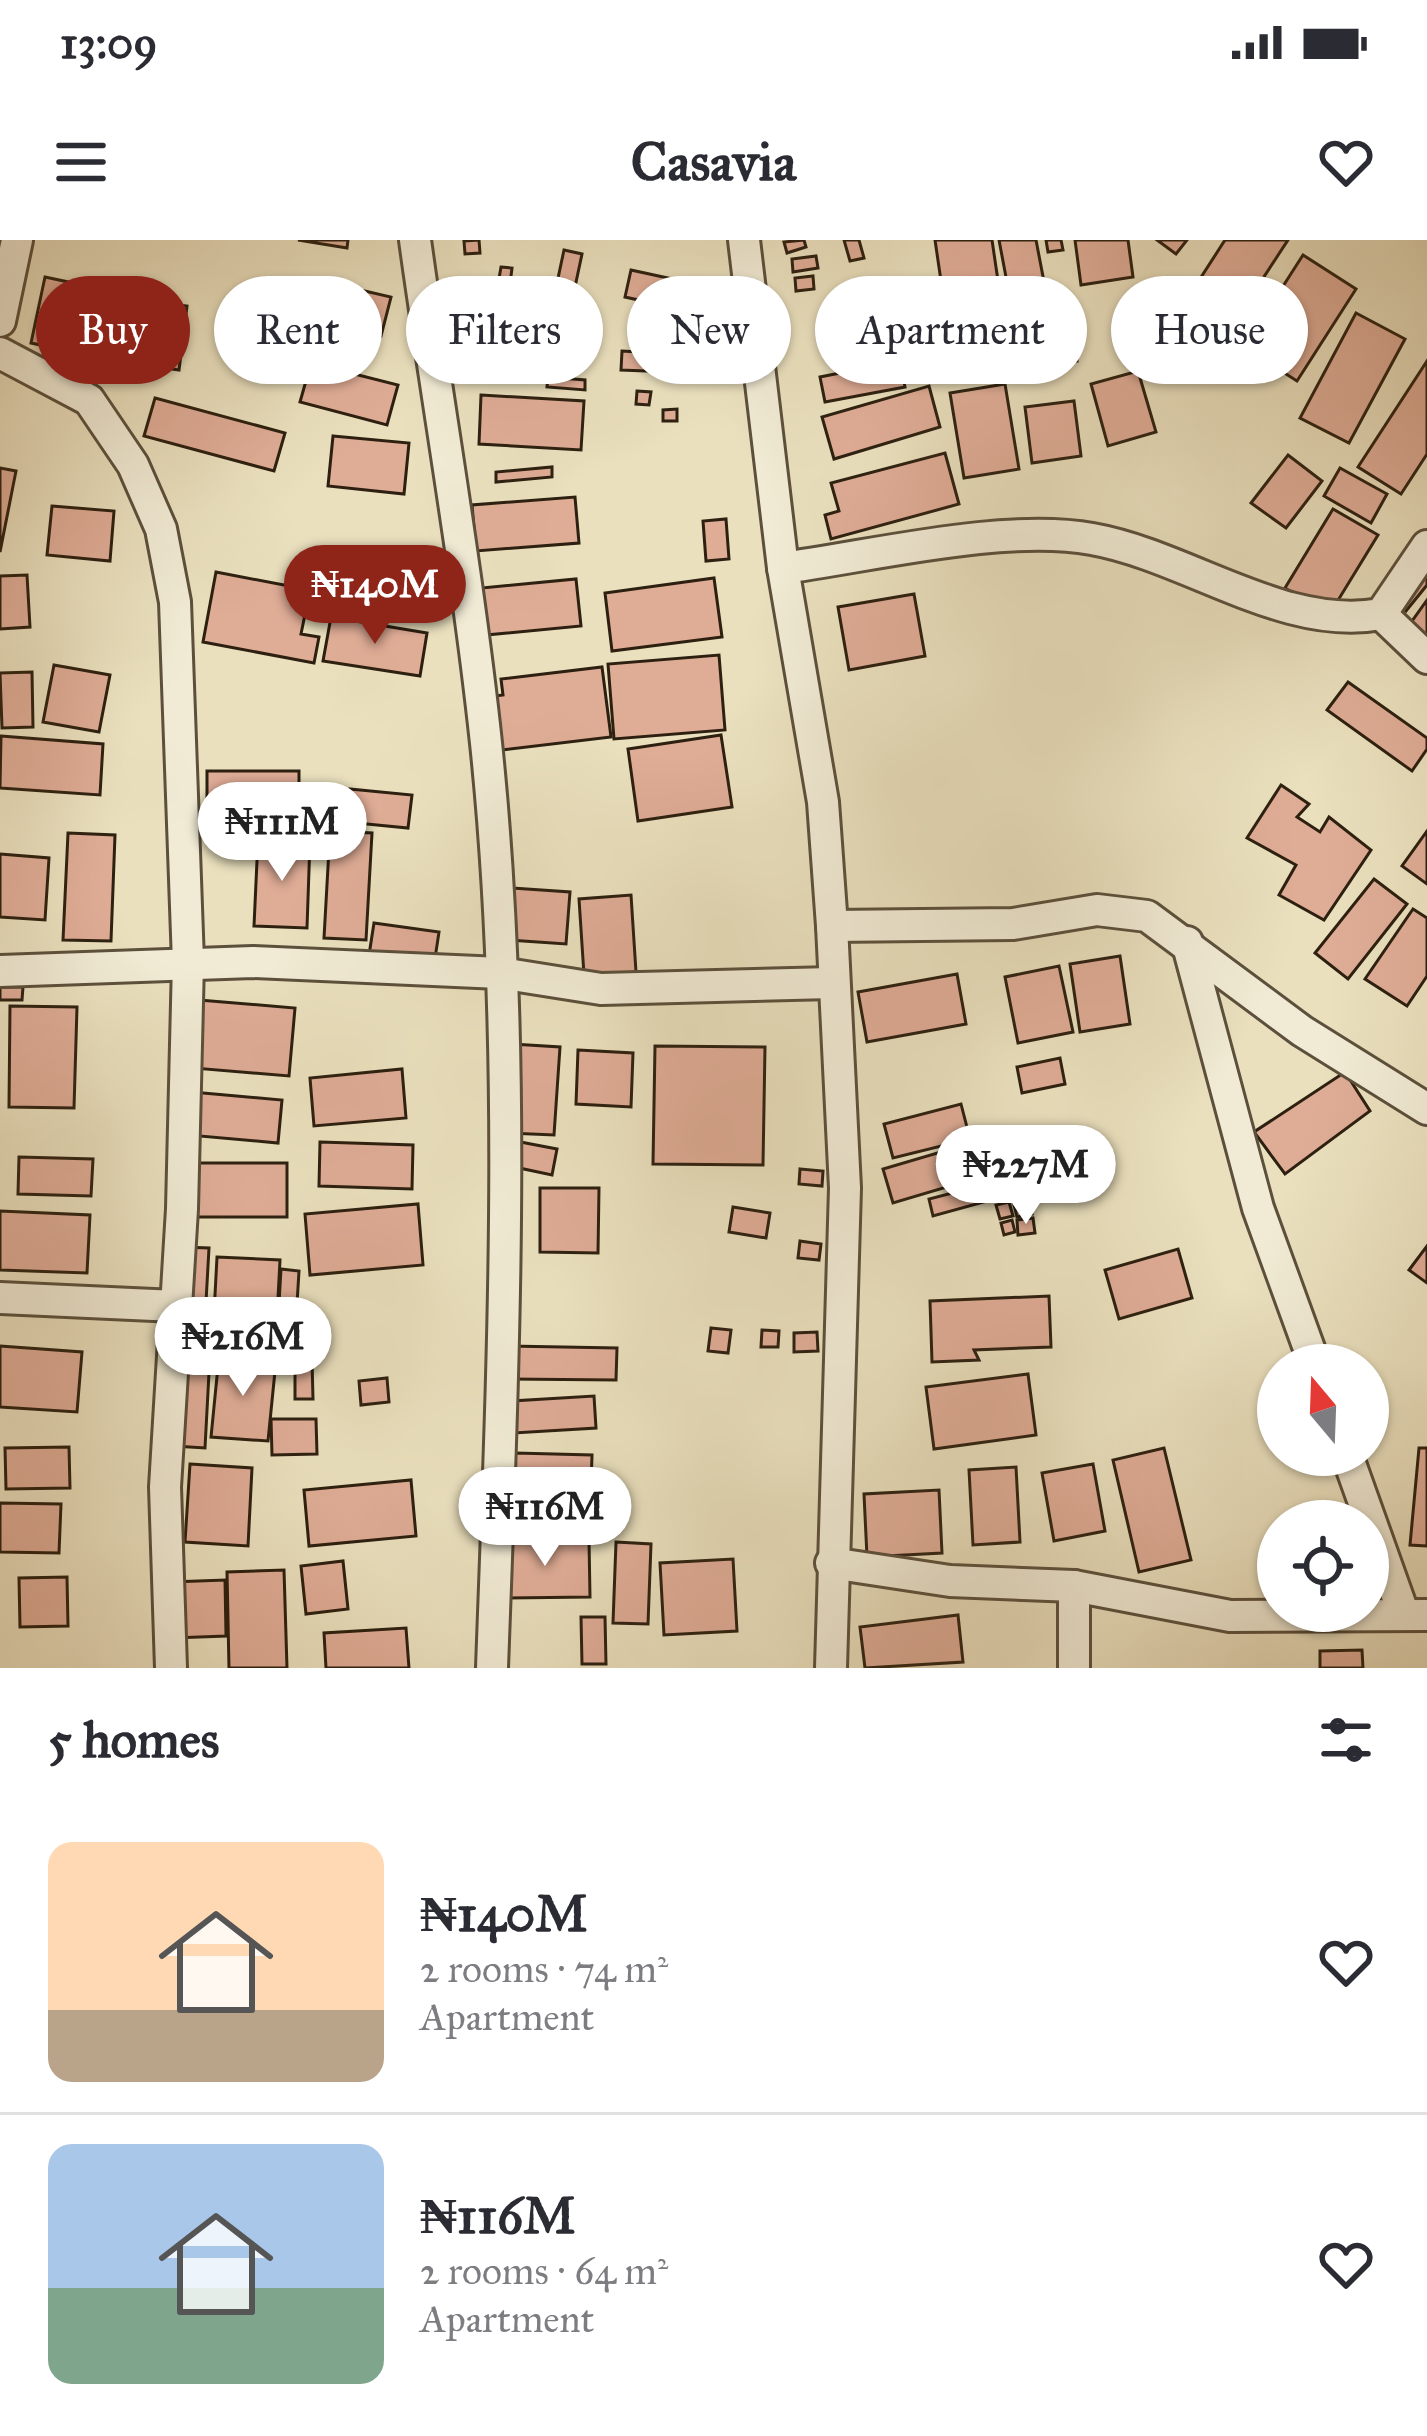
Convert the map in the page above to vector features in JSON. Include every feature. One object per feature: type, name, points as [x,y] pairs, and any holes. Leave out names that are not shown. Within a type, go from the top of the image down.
[{"type":"street","points":[[0,321],[17,240]]},
{"type":"street","points":[[415,240],[486,744],[500,973],[502,1384],[492,1668]]},
{"type":"street","points":[[744,240],[783,568],[824,802],[832,926],[844,1188],[831,1668]]},
{"type":"street","points":[[0,353],[89,400],[133,465],[160,529],[175,602],[188,962],[165,1487],[171,1668]]},
{"type":"street","points":[[783,568],[1049,534],[1156,556],[1342,621],[1381,614],[1427,546]]},
{"type":"street","points":[[1381,614],[1427,658]]},
{"type":"street","points":[[832,926],[1013,925],[1097,910],[1147,916],[1302,1031],[1427,1109]]},
{"type":"street","points":[[1187,942],[1258,1208],[1307,1344]]},
{"type":"street","points":[[0,971],[188,962],[500,973],[601,989],[832,982]]},
{"type":"street","points":[[0,1298],[176,1306]]},
{"type":"street","points":[[831,1563],[950,1581],[1074,1586],[1230,1616],[1416,1615],[1356,1476]]},
{"type":"street","points":[[1074,1586],[1074,1668]]},
{"type":"building","points":[[298,240],[348,240],[347,248]]},
{"type":"building","points":[[479,240],[480,253],[465,254],[464,241]]},
{"type":"building","points":[[804,240],[806,247],[787,253],[784,242]]},
{"type":"building","points":[[844,240],[859,240],[864,258],[850,261]]},
{"type":"building","points":[[935,240],[992,240],[997,276],[940,276]]},
{"type":"building","points":[[999,240],[1036,240],[1043,276],[1006,276]]},
{"type":"building","points":[[1046,240],[1061,240],[1063,250],[1048,252]]},
{"type":"building","points":[[1075,240],[1128,240],[1133,276],[1111,276],[1111,280],[1087,284],[1087,276],[1080,276]]},
{"type":"building","points":[[1157,240],[1187,240],[1176,254]]},
{"type":"building","points":[[1225,240],[1288,240],[1264,276],[1202,276]]},
{"type":"building","points":[[564,250],[582,254],[577,276],[558,276]]},
{"type":"building","points":[[1303,255],[1356,289],[1308,364],[1308,276],[1290,276]]},
{"type":"building","points":[[816,256],[818,268],[793,272],[792,259]]},
{"type":"building","points":[[501,267],[512,268],[511,276],[499,276]]},
{"type":"building","points":[[813,276],[814,289],[796,291],[795,278]]},
{"type":"building","points":[[382,295],[391,297],[382,332]]},
{"type":"building","points":[[1356,313],[1405,339],[1349,443],[1300,418]]},
{"type":"building","points":[[622,351],[627,351],[627,370],[621,370]]},
{"type":"building","points":[[1427,361],[1427,454],[1401,494],[1358,467]]},
{"type":"building","points":[[1111,378],[1111,384],[1142,384],[1156,432],[1108,446],[1091,384]]},
{"type":"building","points":[[382,381],[398,385],[387,425],[300,402],[305,384]]},
{"type":"building","points":[[585,384],[585,390],[547,387]]},
{"type":"building","points":[[821,384],[904,384],[905,387],[825,402]]},
{"type":"building","points":[[1005,384],[1019,469],[964,478],[950,393]]},
{"type":"building","points":[[929,386],[940,427],[834,459],[822,417]]},
{"type":"building","points":[[637,391],[651,392],[649,405],[636,404]]},
{"type":"building","points":[[481,395],[584,401],[581,450],[479,444]]},
{"type":"building","points":[[155,398],[285,433],[274,471],[144,436]]},
{"type":"building","points":[[1074,401],[1081,456],[1032,463],[1025,407]]},
{"type":"building","points":[[677,409],[677,421],[663,421],[663,410]]},
{"type":"building","points":[[333,436],[409,443],[404,494],[328,486]]},
{"type":"building","points":[[945,453],[959,504],[831,539],[825,515],[839,511],[831,483]]},
{"type":"building","points":[[1288,455],[1322,481],[1286,528],[1251,503]]},
{"type":"building","points":[[552,467],[552,477],[496,482],[496,472]]},
{"type":"building","points":[[0,468],[16,471],[0,552]]},
{"type":"building","points":[[1340,468],[1387,494],[1371,523],[1324,496]]},
{"type":"building","points":[[575,497],[579,543],[476,551],[472,505]]},
{"type":"building","points":[[52,506],[114,511],[110,561],[47,555]]},
{"type":"building","points":[[1333,509],[1378,535],[1329,615],[1285,588]]},
{"type":"building","points":[[726,519],[729,559],[706,561],[703,521]]},
{"type":"building","points":[[1427,556],[1427,585],[1406,611],[1396,601]]},
{"type":"building","points":[[216,572],[310,590],[301,634],[319,637],[314,663],[203,642]]},
{"type":"building","points":[[27,575],[30,627],[0,629],[0,576]]},
{"type":"building","points":[[714,578],[722,637],[612,651],[605,593]]},
{"type":"building","points":[[576,579],[581,626],[475,636],[471,589]]},
{"type":"building","points":[[914,594],[925,656],[849,670],[838,607]]},
{"type":"building","points":[[1427,600],[1427,636],[1410,624]]},
{"type":"building","points":[[331,617],[427,633],[420,676],[323,661]]},
{"type":"building","points":[[719,655],[725,730],[614,739],[608,664]]},
{"type":"building","points":[[54,665],[110,675],[99,732],[43,722]]},
{"type":"building","points":[[602,667],[611,737],[494,751],[487,697],[503,695],[501,679]]},
{"type":"building","points":[[32,672],[33,727],[2,728],[0,673]]},
{"type":"building","points":[[1348,682],[1427,738],[1427,749],[1412,771],[1327,710]]},
{"type":"building","points":[[721,735],[732,807],[638,821],[628,749]]},
{"type":"building","points":[[1,736],[103,744],[100,795],[0,788]]},
{"type":"building","points":[[207,771],[299,771],[299,814],[207,814]]},
{"type":"building","points":[[1281,785],[1309,804],[1297,817],[1320,832],[1329,817],[1371,850],[1324,920],[1279,895],[1296,865],[1247,838]]},
{"type":"building","points":[[350,789],[412,795],[408,828],[346,822]]},
{"type":"building","points":[[330,831],[372,833],[366,940],[324,938]]},
{"type":"building","points":[[1427,831],[1427,884],[1402,866]]},
{"type":"building","points":[[68,833],[115,835],[111,941],[63,940]]},
{"type":"building","points":[[258,839],[310,841],[307,928],[254,926]]},
{"type":"building","points":[[0,854],[49,858],[45,920],[0,917]]},
{"type":"building","points":[[1374,879],[1407,904],[1348,979],[1315,953]]},
{"type":"building","points":[[512,888],[570,892],[566,944],[509,940]]},
{"type":"building","points":[[631,895],[636,972],[584,975],[579,899]]},
{"type":"building","points":[[1413,909],[1427,918],[1427,976],[1407,1006],[1365,979]]},
{"type":"building","points":[[374,923],[439,932],[434,965],[369,955]]},
{"type":"building","points":[[1120,956],[1130,1024],[1080,1032],[1070,964]]},
{"type":"building","points":[[1059,966],[1073,1032],[1018,1043],[1005,977]]},
{"type":"building","points":[[957,974],[966,1024],[867,1042],[858,992]]},
{"type":"building","points":[[0,987],[23,987],[22,1000],[0,1000]]},
{"type":"building","points":[[199,1000],[295,1008],[289,1076],[193,1068]]},
{"type":"building","points":[[10,1006],[77,1007],[74,1108],[9,1107]]},
{"type":"building","points":[[512,1044],[560,1047],[554,1135],[506,1133]]},
{"type":"building","points":[[655,1046],[765,1047],[763,1165],[653,1164]]},
{"type":"building","points":[[578,1050],[633,1053],[631,1107],[576,1104]]},
{"type":"building","points":[[1060,1058],[1065,1084],[1022,1093],[1017,1067]]},
{"type":"building","points":[[402,1069],[406,1118],[314,1126],[310,1078]]},
{"type":"building","points":[[1345,1072],[1370,1111],[1285,1174],[1254,1132]]},
{"type":"building","points":[[192,1092],[282,1100],[278,1143],[188,1135]]},
{"type":"building","points":[[961,1104],[970,1139],[893,1158],[884,1124]]},
{"type":"building","points":[[995,1136],[1004,1170],[893,1203],[883,1169]]},
{"type":"building","points":[[510,1140],[557,1149],[552,1175],[505,1165]]},
{"type":"building","points":[[320,1142],[413,1145],[412,1189],[319,1186]]},
{"type":"building","points":[[19,1157],[93,1159],[91,1196],[18,1194]]},
{"type":"building","points":[[185,1163],[287,1163],[287,1217],[185,1217]]},
{"type":"building","points":[[800,1169],[823,1171],[822,1186],[799,1184]]},
{"type":"building","points":[[998,1181],[1002,1197],[933,1216],[929,1199]]},
{"type":"building","points":[[540,1188],[599,1188],[598,1253],[540,1252]]},
{"type":"building","points":[[1028,1198],[1032,1214],[1017,1217],[1013,1201]]},
{"type":"building","points":[[1009,1202],[1013,1216],[1000,1219],[996,1205]]},
{"type":"building","points":[[418,1204],[423,1265],[310,1275],[305,1214]]},
{"type":"building","points":[[733,1207],[770,1213],[766,1238],[729,1232]]},
{"type":"building","points":[[0,1211],[90,1215],[87,1273],[0,1270]]},
{"type":"building","points":[[1033,1218],[1035,1233],[1018,1235],[1017,1220]]},
{"type":"building","points":[[1012,1220],[1015,1232],[1004,1235],[1001,1223]]},
{"type":"building","points":[[800,1241],[821,1244],[819,1260],[798,1258]]},
{"type":"building","points":[[1427,1246],[1427,1283],[1409,1270]]},
{"type":"building","points":[[181,1247],[209,1248],[204,1338],[177,1337]]},
{"type":"building","points":[[1178,1249],[1192,1298],[1119,1319],[1105,1270]]},
{"type":"building","points":[[217,1257],[280,1260],[276,1336],[213,1333]]},
{"type":"building","points":[[281,1269],[299,1271],[297,1304],[279,1303]]},
{"type":"building","points":[[1049,1296],[1051,1347],[974,1350],[979,1360],[932,1362],[930,1301]]},
{"type":"building","points":[[711,1328],[731,1330],[728,1353],[708,1351]]},
{"type":"building","points":[[762,1330],[779,1331],[778,1347],[761,1347]]},
{"type":"building","points":[[817,1332],[818,1351],[794,1352],[794,1333]]},
{"type":"building","points":[[0,1346],[82,1352],[77,1412],[0,1407]]},
{"type":"building","points":[[505,1346],[617,1348],[616,1380],[505,1379]]},
{"type":"building","points":[[179,1353],[210,1354],[205,1448],[174,1446]]},
{"type":"building","points":[[219,1356],[276,1361],[268,1441],[211,1437]]},
{"type":"building","points":[[295,1360],[312,1360],[313,1399],[295,1399]]},
{"type":"building","points":[[1028,1374],[1036,1435],[934,1449],[926,1387]]},
{"type":"building","points":[[387,1378],[389,1402],[361,1405],[359,1381]]},
{"type":"building","points":[[594,1396],[596,1428],[514,1433],[512,1401]]},
{"type":"building","points":[[271,1419],[316,1419],[317,1454],[272,1455]]},
{"type":"building","points":[[69,1447],[70,1488],[6,1489],[5,1448]]},
{"type":"building","points":[[1164,1448],[1191,1560],[1139,1572],[1113,1460]]},
{"type":"building","points":[[1419,1448],[1427,1448],[1427,1546],[1410,1545]]},
{"type":"building","points":[[515,1453],[592,1455],[590,1522],[513,1521]]},
{"type":"building","points":[[190,1464],[252,1468],[248,1546],[185,1542]]},
{"type":"building","points":[[1093,1464],[1105,1531],[1054,1541],[1042,1473]]},
{"type":"building","points":[[1016,1467],[1020,1542],[973,1545],[969,1470]]},
{"type":"building","points":[[411,1480],[416,1536],[309,1546],[304,1490]]},
{"type":"building","points":[[939,1490],[942,1553],[867,1557],[864,1494]]},
{"type":"building","points":[[0,1503],[61,1504],[59,1553],[0,1552]]},
{"type":"building","points":[[589,1540],[590,1597],[500,1598],[500,1541]]},
{"type":"building","points":[[616,1542],[651,1544],[648,1624],[613,1623]]},
{"type":"building","points":[[733,1559],[737,1631],[664,1635],[660,1563]]},
{"type":"building","points":[[343,1561],[348,1609],[306,1614],[301,1566]]},
{"type":"building","points":[[284,1570],[287,1668],[229,1668],[227,1572]]},
{"type":"building","points":[[67,1577],[68,1626],[20,1627],[19,1578]]},
{"type":"building","points":[[225,1580],[226,1636],[173,1638],[171,1582]]},
{"type":"building","points":[[958,1615],[963,1662],[865,1668],[860,1627]]},
{"type":"building","points":[[581,1617],[605,1617],[606,1664],[582,1664]]},
{"type":"building","points":[[406,1628],[409,1668],[326,1668],[324,1633]]},
{"type":"building","points":[[1362,1650],[1363,1668],[1320,1668],[1320,1651]]}]
